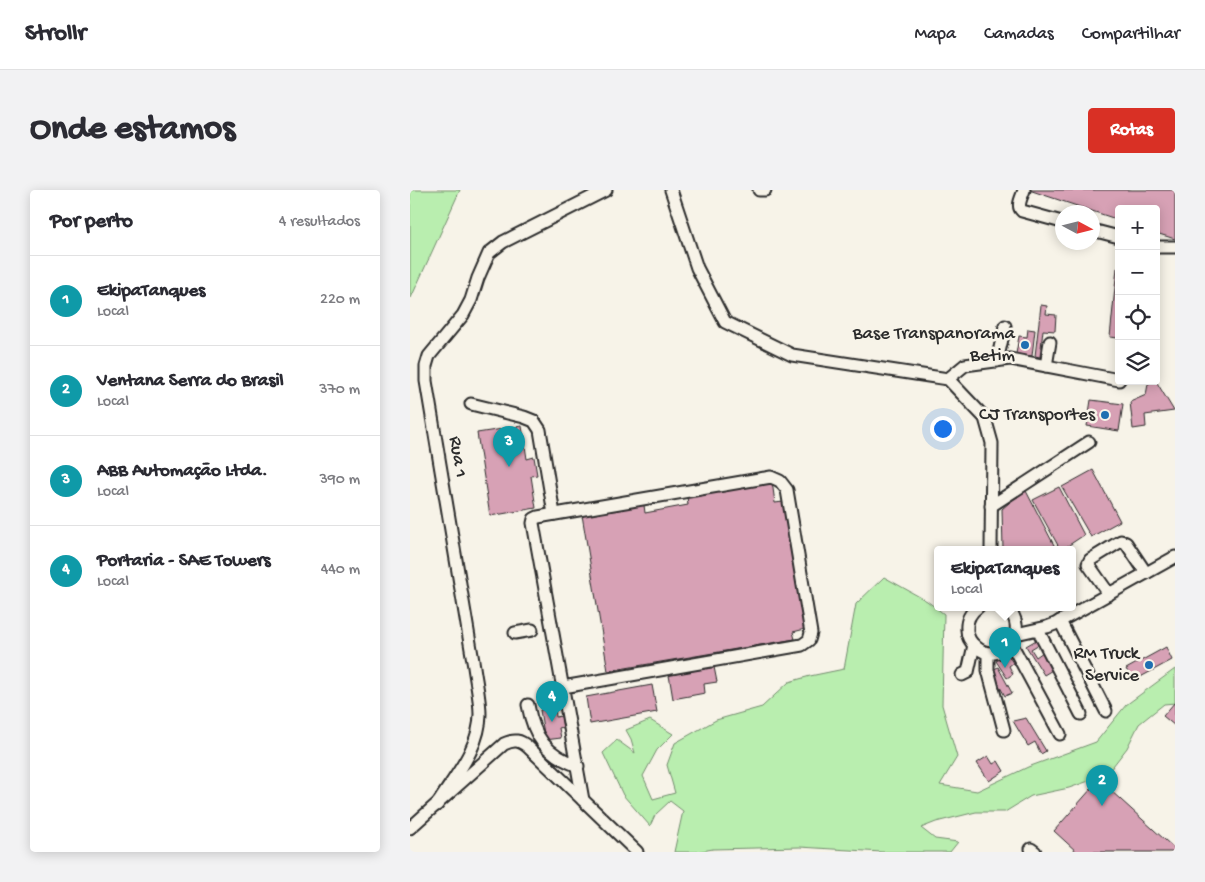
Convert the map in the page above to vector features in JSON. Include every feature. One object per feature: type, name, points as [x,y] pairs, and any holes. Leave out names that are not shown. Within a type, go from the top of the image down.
[{"type":"street","name":"Rua 1","points":[[437,804],[466,759],[476,739],[480,714],[474,667],[426,381],[426,366],[429,356],[462,315],[471,300],[489,253],[503,242],[606,190]]},
{"type":"street","points":[[671,190],[696,268],[725,322],[792,355],[948,379],[985,418],[992,442],[991,546]]},
{"type":"street","points":[[760,190],[765,190]]},
{"type":"street","points":[[1024,190],[1019,206],[1020,210],[1055,220]]},
{"type":"street","points":[[1100,232],[1115,236]]},
{"type":"street","points":[[1160,247],[1175,247]]},
{"type":"street","points":[[997,361],[1006,326]]},
{"type":"street","points":[[1046,366],[1050,342]]},
{"type":"street","points":[[948,379],[965,365],[1010,360],[1115,379]]},
{"type":"street","points":[[470,404],[534,421],[540,430],[554,514]]},
{"type":"street","points":[[992,506],[1089,442]]},
{"type":"street","points":[[563,687],[802,644],[808,640],[811,633],[787,490],[780,481],[771,477],[534,519],[533,523],[583,800]]},
{"type":"street","points":[[1109,594],[1088,564],[1090,560],[1121,541],[1126,544],[1146,573]]},
{"type":"street","points":[[974,611],[969,616],[967,626],[968,637],[974,646],[983,651],[993,653],[1003,650],[1014,639],[1060,621],[1175,557]]},
{"type":"street","points":[[1010,611],[1015,618],[1016,624],[1014,639],[1060,734]]},
{"type":"street","points":[[1060,621],[1106,711]]},
{"type":"street","points":[[515,634],[532,630]]},
{"type":"street","points":[[1038,630],[1081,714]]},
{"type":"street","points":[[962,675],[968,672],[974,646]]},
{"type":"street","points":[[988,652],[988,670],[1004,730]]},
{"type":"street","points":[[528,705],[536,734],[542,742],[563,761],[578,766]]},
{"type":"street","points":[[410,828],[504,744],[514,740],[522,742],[528,747],[637,852]]},
{"type":"green space","points":[[410,190],[460,190],[411,298],[410,298]]},
{"type":"green space","points":[[884,577],[927,601],[934,606],[934,611],[940,611],[944,614],[942,705],[957,757],[940,785],[977,791],[1028,767],[1096,742],[1126,705],[1175,669],[1175,703],[1164,704],[1139,724],[1127,748],[1106,775],[1069,788],[1031,796],[1005,812],[976,812],[936,822],[921,828],[935,839],[958,842],[950,852],[882,852],[800,847],[674,852],[683,811],[670,801],[655,815],[650,826],[623,795],[603,753],[617,740],[635,753],[626,730],[650,720],[673,734],[657,750],[643,776],[653,799],[675,793],[667,765],[675,743],[716,720],[762,707],[789,682],[844,669],[856,604]]},
{"type":"building","points":[[1029,190],[1175,190],[1175,239],[1160,234],[1160,205],[1115,205],[1115,219],[1100,214],[1100,205],[1074,205]]},
{"type":"building","points":[[1115,288],[1115,338],[1110,337]]},
{"type":"building","points":[[1041,305],[1047,306],[1046,314],[1056,315],[1055,331],[1043,330],[1040,357],[1035,356]]},
{"type":"building","name":"Base Transpanorama Betim","points":[[1028,329],[1035,330],[1032,356],[1016,354],[1019,336],[1027,337]]},
{"type":"building","points":[[1148,385],[1158,385],[1174,411],[1145,415],[1146,427],[1133,429],[1130,402],[1146,395]]},
{"type":"building","name":"CJ Transportes","points":[[1091,400],[1123,404],[1119,431],[1087,426]]},
{"type":"building","points":[[522,426],[527,459],[534,457],[537,475],[531,476],[536,508],[490,516],[477,433]]},
{"type":"building","points":[[1093,470],[1120,521],[1091,537],[1062,487]]},
{"type":"building","points":[[772,481],[775,503],[783,502],[805,629],[793,632],[795,639],[608,671],[582,515],[644,505],[645,513],[688,505],[687,496]]},
{"type":"building","points":[[1059,487],[1084,535],[1068,546],[1058,546],[1033,500]]},
{"type":"building","points":[[1025,489],[1054,546],[1003,546],[1002,509]]},
{"type":"building","points":[[1038,639],[1041,643],[1031,649],[1036,657],[1043,652],[1054,669],[1044,675],[1026,646]]},
{"type":"building","name":"RM Truck Service","points":[[1166,647],[1172,660],[1133,681],[1126,669]]},
{"type":"building","points":[[1008,655],[1013,663],[1009,666],[1013,674],[1007,678],[996,661]]},
{"type":"building","points":[[714,667],[717,682],[704,684],[705,693],[673,699],[669,675]]},
{"type":"building","points":[[998,667],[1012,693],[1005,696],[991,671]]},
{"type":"building","points":[[652,685],[657,712],[590,724],[586,697]]},
{"type":"building","points":[[1175,702],[1175,726],[1163,716]]},
{"type":"building","points":[[555,708],[556,717],[561,716],[563,727],[559,728],[561,738],[545,740],[540,710]]},
{"type":"building","points":[[1026,718],[1046,751],[1041,754],[1035,742],[1028,746],[1013,721]]},
{"type":"building","points":[[988,756],[993,764],[998,761],[1004,771],[989,781],[977,763]]},
{"type":"building","points":[[1099,780],[1175,849],[1175,852],[1077,852],[1054,831]]},
{"type":"place","name":"Base Transpanorama Betim","points":[[1025,345]]},
{"type":"place","name":"CJ Transportes","points":[[1105,415]]},
{"type":"place","name":"ABB Automação Ltda.","points":[[509,467]]},
{"type":"place","name":"RM Truck Service","points":[[1149,665]]},
{"type":"place","name":"EkipaTanques","points":[[1005,668]]},
{"type":"place","name":"Portaria - SAE Towers","points":[[552,722]]},
{"type":"place","name":"Ventana Serra do Brasil","points":[[1102,806]]}]
